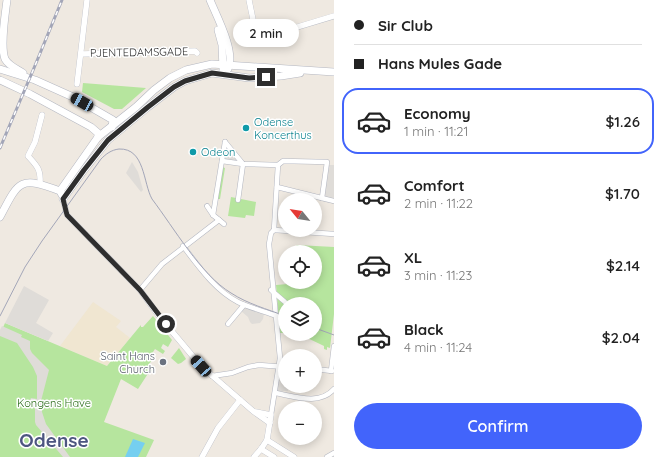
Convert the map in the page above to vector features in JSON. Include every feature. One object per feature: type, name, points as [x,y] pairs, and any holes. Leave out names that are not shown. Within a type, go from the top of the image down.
[{"type":"street","points":[[7,0],[0,42],[3,55],[8,63],[35,80]]},
{"type":"street","points":[[77,84],[82,54],[83,28],[87,0]]},
{"type":"street","points":[[210,0],[228,43],[230,54],[225,68]]},
{"type":"street","points":[[249,0],[257,39]]},
{"type":"street","points":[[248,42],[334,16]]},
{"type":"street","name":"PJENTEDAMSGADE","points":[[82,54],[197,52]]},
{"type":"street","points":[[60,191],[98,137],[128,114],[154,90],[170,78],[186,70],[212,64],[249,78],[311,71]]},
{"type":"street","points":[[63,199],[108,140],[148,107],[178,79],[198,71],[225,68],[289,69],[334,72]]},
{"type":"street","points":[[0,69],[35,80],[73,97],[113,120],[107,136],[87,160],[84,170]]},
{"type":"street","points":[[0,80],[66,113],[97,132],[98,137]]},
{"type":"street","points":[[66,113],[80,117],[103,129],[122,128]]},
{"type":"street","points":[[40,184],[41,174],[38,167],[28,156],[35,142],[42,115]]},
{"type":"street","points":[[213,215],[225,142],[243,164],[238,200]]},
{"type":"street","points":[[222,161],[243,164],[278,165],[283,161],[327,162],[322,198],[334,201]]},
{"type":"street","points":[[278,165],[274,230],[271,234],[269,244],[279,349]]},
{"type":"street","points":[[0,216],[18,186],[22,183],[29,182],[40,184],[60,191]]},
{"type":"street","points":[[277,187],[302,193]]},
{"type":"street","points":[[60,191],[69,217],[140,290],[192,356],[212,376],[270,424]]},
{"type":"street","points":[[207,206],[213,215],[224,224]]},
{"type":"street","points":[[140,290],[162,264],[183,246],[219,220]]},
{"type":"street","points":[[274,230],[334,234]]},
{"type":"street","points":[[183,246],[204,272],[227,295],[244,305],[277,316]]},
{"type":"street","points":[[273,292],[279,297]]},
{"type":"street","points":[[228,324],[244,305]]},
{"type":"street","points":[[331,371],[334,346]]},
{"type":"street","points":[[212,376],[232,373],[248,367],[259,365],[278,366]]},
{"type":"street","points":[[254,457],[267,440],[278,373]]},
{"type":"street","points":[[275,393],[315,400],[330,394],[334,389]]},
{"type":"street","points":[[202,457],[218,428],[240,400]]},
{"type":"street","points":[[253,411],[271,415]]},
{"type":"street","points":[[267,440],[294,457]]},
{"type":"street","points":[[261,449],[274,457]]},
{"type":"street","points":[[327,457],[334,454]]},
{"type":"shaded area","points":[[225,142],[243,164],[222,161]]},
{"type":"shaded area","points":[[132,162],[138,172],[143,190],[141,192],[126,173]]},
{"type":"shaded area","points":[[324,165],[334,165],[334,204],[322,201],[322,193],[320,193]]},
{"type":"shaded area","points":[[24,286],[49,300],[36,323],[53,333],[48,341],[5,323]]},
{"type":"shaded area","points":[[93,302],[121,321],[116,327],[130,338],[107,366],[60,346]]},
{"type":"shaded area","points":[[245,306],[264,313],[263,319],[260,323],[252,324],[250,322],[248,317],[241,311]]},
{"type":"shaded area","points":[[2,326],[22,335],[21,337],[30,341],[30,349],[32,353],[49,370],[41,401],[42,412],[46,424],[70,457],[63,457],[36,425],[35,409],[30,400],[31,398],[37,399],[37,376],[33,367],[17,343],[0,336]]},
{"type":"green space","points":[[83,83],[146,88],[122,109],[114,109],[82,92]]},
{"type":"green space","points":[[222,167],[225,168],[220,199],[217,199]]},
{"type":"green space","points":[[231,197],[256,202],[254,216],[246,215],[245,218],[228,216]]},
{"type":"green space","points":[[322,246],[334,247],[334,314],[330,348],[327,347],[327,350],[324,349],[324,346],[314,341],[322,341],[322,297],[278,297],[278,309],[276,285],[278,285],[278,289],[322,289]]},
{"type":"green space","name":"Kongens Have","points":[[153,316],[172,340],[168,347],[163,344],[161,348],[165,351],[163,354],[155,349],[151,355],[154,357],[147,367],[152,370],[149,372],[138,389],[121,379],[104,422],[154,440],[146,457],[0,457],[0,334],[5,323],[107,366],[141,325],[141,327],[143,327]]},
{"type":"green space","points":[[179,348],[186,359],[178,364],[171,358]]},
{"type":"water","points":[[133,439],[145,443],[138,457],[125,457]]},
{"type":"tram line","points":[[0,316],[25,267],[42,241],[101,159],[109,152],[119,149],[128,150],[134,154],[142,168],[152,199],[188,250],[209,275],[237,297],[278,313]]},
{"type":"tram line","points":[[322,331],[334,335]]},
{"type":"railway","points":[[0,148],[62,0]]},
{"type":"place","name":"Odense Koncerthus","points":[[246,128]]},
{"type":"place","name":"Odeon","points":[[193,152]]},
{"type":"place","name":"Saint Hans Church","points":[[163,362]]},
{"type":"district","name":"Odense","points":[[54,440]]},
{"type":"route","points":[[166,324],[140,290],[67,215],[63,199],[108,140],[174,87],[198,76],[212,73],[249,78],[266,77]]}]
